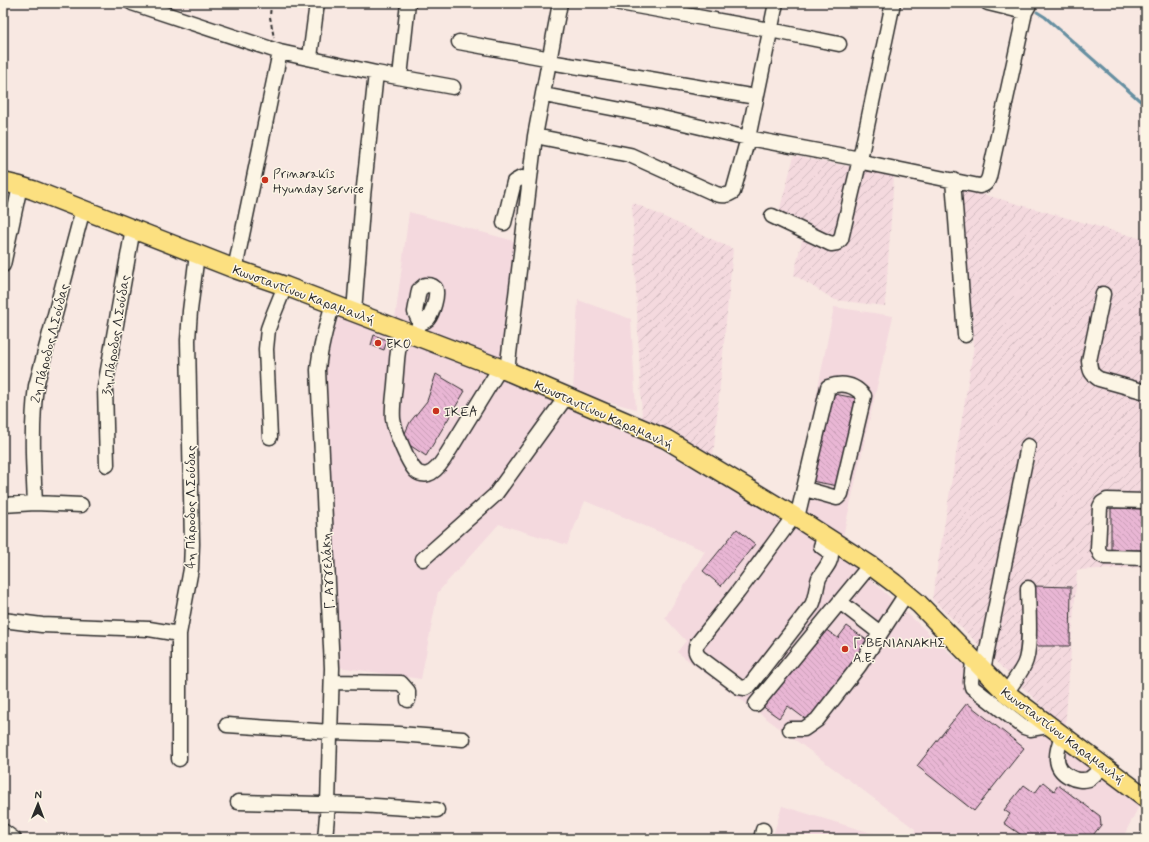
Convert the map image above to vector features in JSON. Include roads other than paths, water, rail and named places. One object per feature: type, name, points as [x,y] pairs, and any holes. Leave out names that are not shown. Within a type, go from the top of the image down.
[{"type":"main road","name":"Κωνσταντίνου Καραμανλή","points":[[11,184],[83,209],[235,269],[354,312],[412,329],[503,370],[666,439],[795,517],[870,565],[919,604],[1006,693],[1146,798]]},
{"type":"street","points":[[132,3],[280,52],[310,57],[376,73],[453,87]]},
{"type":"street","points":[[310,57],[317,3]]},
{"type":"street","points":[[400,77],[408,3]]},
{"type":"street","points":[[412,329],[396,365],[393,421],[396,432],[412,466],[421,474],[428,474],[435,470],[444,459],[503,370],[535,136],[544,95],[560,3]]},
{"type":"street","points":[[620,3],[839,44]]},
{"type":"street","points":[[535,136],[630,155],[722,196],[728,195],[733,192],[748,138],[776,3]]},
{"type":"street","points":[[772,216],[831,244],[837,243],[841,238],[860,159],[893,3]]},
{"type":"street","points":[[544,95],[658,117],[748,138],[860,159],[867,163],[979,186],[987,183],[990,177],[1027,7],[988,3]]},
{"type":"street","points":[[459,42],[756,97]]},
{"type":"street","points":[[235,269],[280,52]]},
{"type":"street","points":[[354,312],[363,196],[376,73]]},
{"type":"street","points":[[504,223],[514,182],[521,178],[529,179]]},
{"type":"street","points":[[953,180],[965,335]]},
{"type":"street","points":[[3,265],[11,184]]},
{"type":"street","name":"2η Πάροδος Λ.Σούδας","points":[[35,503],[32,444],[33,412],[36,386],[83,209]]},
{"type":"street","name":"3η Πάροδος Λ.Σούδας","points":[[107,466],[105,387],[133,228]]},
{"type":"street","name":"4η Πάροδος Λ.Σούδας","points":[[179,759],[178,634],[191,569],[192,544],[188,340],[197,254]]},
{"type":"street","points":[[270,437],[266,349],[270,324],[285,286]]},
{"type":"street","points":[[1103,294],[1089,362],[1090,370],[1093,376],[1099,380],[1146,392]]},
{"type":"street","name":"Γ. Αγγελάκη","points":[[325,839],[328,804],[332,682],[331,628],[326,557],[318,370],[319,353],[323,334],[333,304]]},
{"type":"street","points":[[805,489],[837,498],[841,494],[864,396],[853,387],[843,384],[828,387],[805,489],[795,517],[697,644],[696,652],[699,656],[739,687],[744,688],[750,685],[812,605],[819,579],[830,562],[831,557],[831,553],[821,546],[825,536]]},
{"type":"street","points":[[423,559],[495,495],[566,397]]},
{"type":"street","points":[[1028,446],[978,666],[971,682],[972,687],[1024,727],[1030,729],[1055,731],[1060,770],[1066,775],[1074,779],[1089,779],[1103,767]]},
{"type":"street","points":[[1146,501],[1107,500],[1102,503],[1100,507],[1098,549],[1101,555],[1105,557],[1146,558]]},
{"type":"street","points":[[3,505],[35,503],[82,505]]},
{"type":"street","points":[[756,704],[870,565]]},
{"type":"street","points":[[1006,693],[1025,664],[1027,655],[1029,637],[1028,588]]},
{"type":"street","points":[[790,729],[804,729],[817,720],[859,666],[906,594]]},
{"type":"street","points":[[840,602],[880,633]]},
{"type":"street","points":[[3,620],[42,625],[149,629],[178,634]]},
{"type":"street","points":[[332,682],[401,683],[408,690],[408,700]]},
{"type":"street","points":[[228,725],[330,732],[400,734],[463,739]]},
{"type":"street","points":[[238,802],[328,804],[437,810]]},
{"type":"street","points":[[3,831],[14,839]]},
{"type":"waterway","points":[[1037,12],[1045,17],[1146,106]]},
{"type":"place","name":"Prinarakîs Hyunday service","points":[[265,180]]},
{"type":"place","name":"EKO","points":[[378,343]]},
{"type":"place","name":"IKEA","points":[[436,411]]},
{"type":"place","name":"Γ. ΒΕΝΙΑΝΑΚΗΣ A.E.","points":[[845,649]]}]
